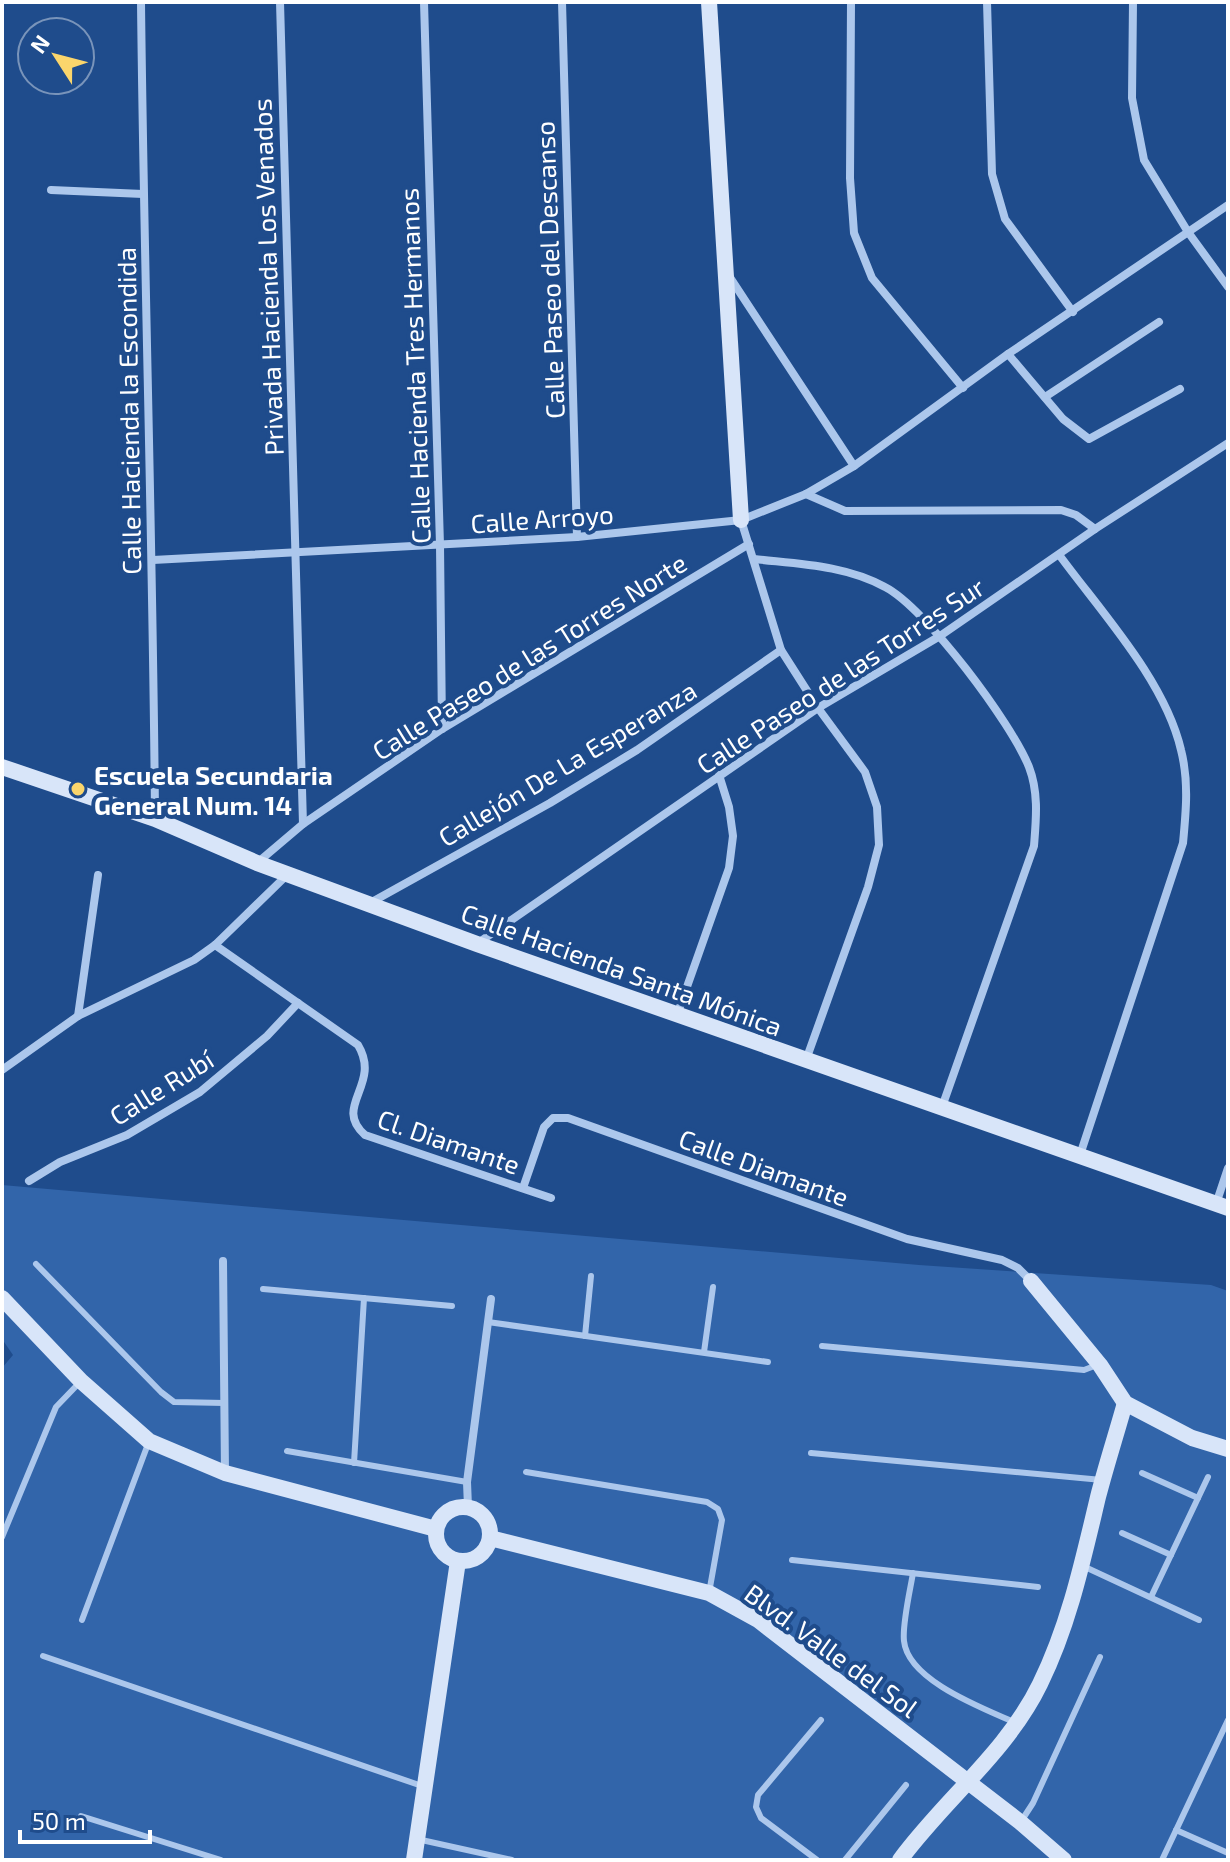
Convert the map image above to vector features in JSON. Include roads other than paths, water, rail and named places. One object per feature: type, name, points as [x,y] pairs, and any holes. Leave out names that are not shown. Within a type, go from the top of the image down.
[{"type":"street","name":"Calle Hacienda la Escondida","points":[[141,2],[153,560],[155,819]]},
{"type":"street","name":"Privada Hacienda Los Venados","points":[[280,2],[303,824]]},
{"type":"street","name":"Calle Hacienda Tres Hermanos","points":[[424,2],[440,545],[442,729]]},
{"type":"street","name":"Calle Paseo del Descanso","points":[[562,2],[577,537]]},
{"type":"street","points":[[709,2],[741,520],[781,650],[818,708],[865,772],[877,807],[879,845],[868,887],[806,1060]]},
{"type":"street","points":[[851,2],[850,178],[854,233],[872,278],[963,388]]},
{"type":"street","points":[[987,2],[992,174],[1005,219],[1073,312]]},
{"type":"street","points":[[1133,2],[1132,98],[1144,160],[1188,232],[1228,287]]},
{"type":"street","points":[[51,190],[143,194]]},
{"type":"street","points":[[741,520],[806,494],[854,466],[1008,354],[1228,205]]},
{"type":"street","points":[[1218,273],[1228,267]]},
{"type":"street","points":[[725,269],[854,466]]},
{"type":"street","points":[[1045,397],[1159,322]]},
{"type":"street","points":[[1008,354],[1063,419],[1089,439],[1180,389]]},
{"type":"street","name":"Calle Paseo de las Torres Sur","points":[[477,944],[818,708],[940,636],[1095,529],[1228,443]]},
{"type":"street","points":[[806,494],[845,511],[1061,510],[1076,515],[1095,529]]},
{"type":"street","name":"Calle Arroyo","points":[[153,560],[577,537],[741,520]]},
{"type":"street","name":"Calle Paseo de las Torres Norte","points":[[257,863],[303,824],[442,729],[749,544]]},
{"type":"street","points":[[1060,556],[1141,666],[1165,708],[1181,749],[1188,796],[1183,843],[1079,1158]]},
{"type":"street","points":[[754,559],[824,566],[886,587],[909,602],[940,636],[1007,727],[1030,769],[1037,806],[1034,846],[942,1107]]},
{"type":"street","name":"Callejón De La Esperanza","points":[[369,903],[550,803],[637,750],[781,650]]},
{"type":"street","name":"Calle Hacienda Santa Mónica","points":[[2,767],[155,819],[257,863],[477,944],[1222,1206]]},
{"type":"street","points":[[677,1015],[729,868],[733,836],[729,807],[719,775]]},
{"type":"street","points":[[2,1070],[78,1016],[194,960],[215,945],[288,874]]},
{"type":"street","points":[[78,1016],[98,875]]},
{"type":"street","name":"Cl. Diamante","points":[[215,945],[358,1045],[367,1071],[352,1113],[355,1126],[365,1135],[551,1198]]},
{"type":"street","name":"Calle Rubí","points":[[29,1181],[60,1162],[127,1135],[200,1092],[267,1036],[298,1003]]},
{"type":"street","name":"Calle Diamante","points":[[523,1188],[544,1127],[553,1118],[568,1118],[907,1239],[1002,1260],[1018,1268],[1031,1281]]},
{"type":"street","points":[[1222,1206],[1228,1168]]},
{"type":"street","points":[[223,1261],[225,1473]]},
{"type":"street","points":[[1031,1281],[1100,1365],[1125,1403],[1192,1438],[1228,1449]]},
{"type":"street","points":[[2,1298],[81,1381],[149,1441],[225,1473],[436,1529]]},
{"type":"street","points":[[468,1507],[467,1482],[491,1299]]},
{"type":"street","points":[[900,1860],[921,1831],[969,1782],[1016,1723],[1040,1684],[1076,1590],[1125,1403]]},
{"type":"street","points":[[468,1507],[483,1514],[490,1529],[490,1538],[482,1553],[467,1561],[458,1561],[443,1553],[438,1546],[436,1529],[451,1509],[468,1507]]},
{"type":"street","name":"Blvd. Valle del Sol","points":[[490,1538],[709,1593],[758,1620],[969,1782],[1064,1860]]},
{"type":"street","points":[[414,1860],[458,1561]]},
{"type":"lane","points":[[36,1264],[174,1402],[225,1403]]},
{"type":"lane","points":[[585,1336],[591,1276]]},
{"type":"lane","points":[[704,1352],[713,1287]]},
{"type":"lane","points":[[263,1289],[452,1306]]},
{"type":"lane","points":[[354,1463],[364,1298]]},
{"type":"lane","points":[[488,1322],[768,1362]]},
{"type":"lane","points":[[822,1346],[1084,1370],[1100,1365]]},
{"type":"lane","points":[[2,1537],[56,1407],[81,1381]]},
{"type":"lane","points":[[82,1620],[149,1441]]},
{"type":"lane","points":[[287,1451],[467,1482]]},
{"type":"lane","points":[[811,1453],[1103,1480]]},
{"type":"lane","points":[[526,1472],[707,1502],[718,1509],[722,1520],[709,1593]]},
{"type":"lane","points":[[1142,1473],[1198,1498]]},
{"type":"lane","points":[[1151,1597],[1208,1477]]},
{"type":"lane","points":[[1122,1533],[1171,1555]]},
{"type":"lane","points":[[792,1560],[1038,1587]]},
{"type":"lane","points":[[1081,1565],[1199,1620]]},
{"type":"lane","points":[[913,1573],[904,1642],[910,1655],[923,1672],[960,1699],[1016,1723]]},
{"type":"lane","points":[[43,1656],[424,1786]]},
{"type":"lane","points":[[1020,1822],[1033,1803],[1100,1657]]},
{"type":"lane","points":[[817,1860],[761,1818],[756,1807],[758,1795],[821,1720]]},
{"type":"lane","points":[[1162,1860],[1226,1732],[1228,1720]]},
{"type":"lane","points":[[845,1860],[906,1785]]},
{"type":"lane","points":[[81,1816],[221,1860]]},
{"type":"lane","points":[[1176,1830],[1228,1853]]},
{"type":"lane","points":[[417,1839],[508,1860]]},
{"type":"lane","points":[[457,1860],[458,1848]]},
{"type":"place","name":"Escuela Secundaria General Num. 14","points":[[78,789]]}]
